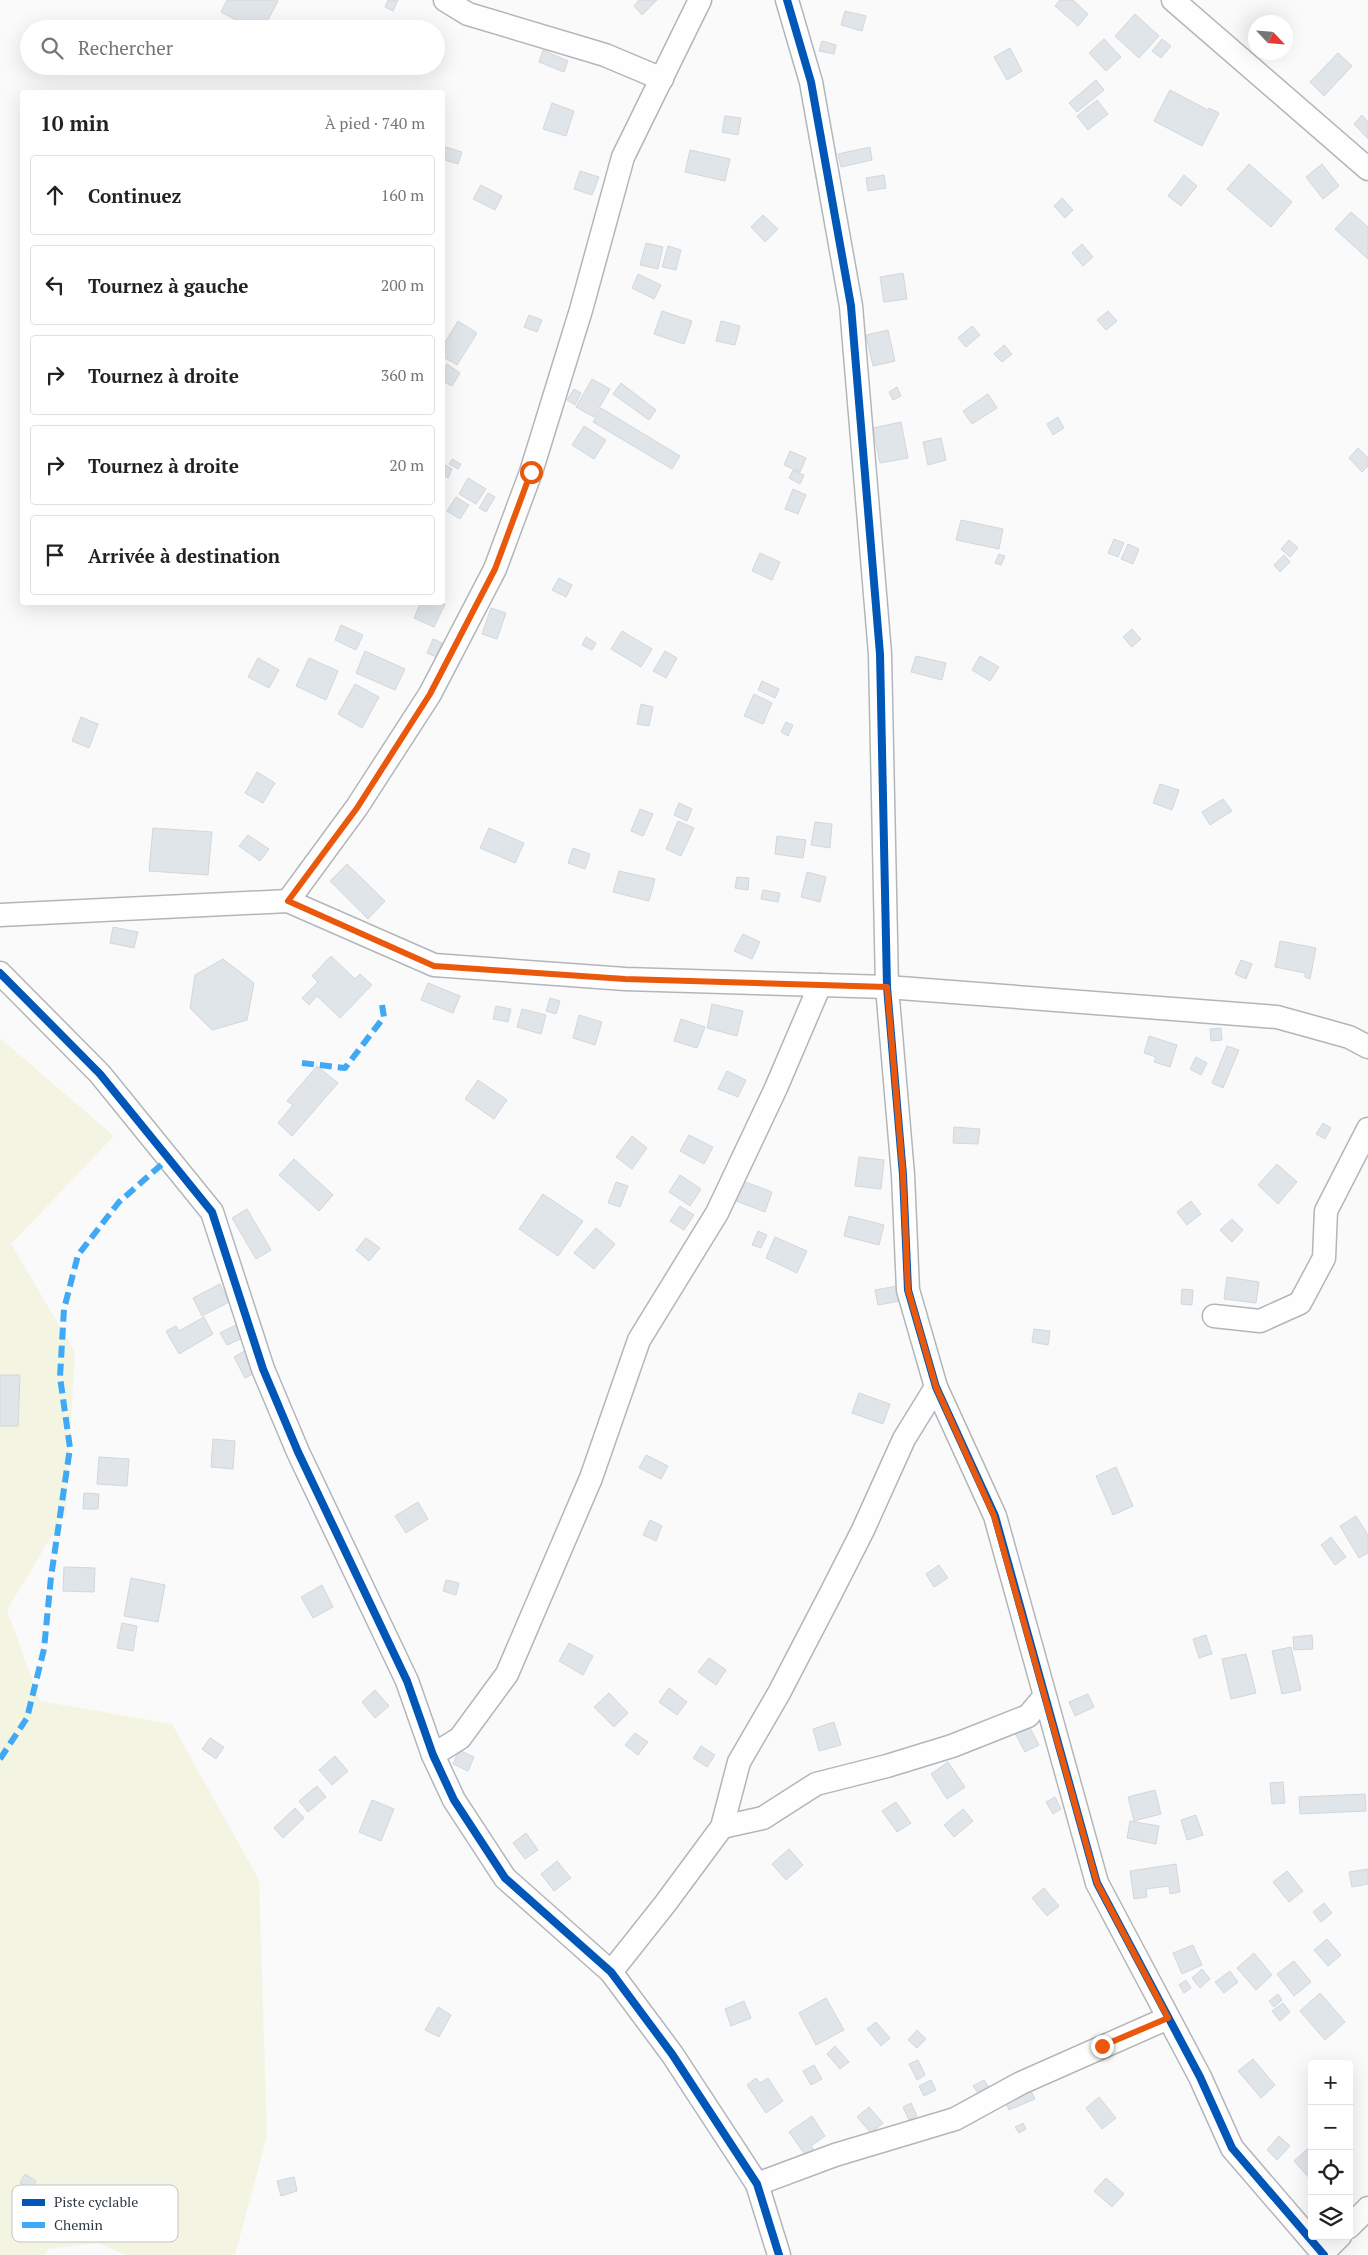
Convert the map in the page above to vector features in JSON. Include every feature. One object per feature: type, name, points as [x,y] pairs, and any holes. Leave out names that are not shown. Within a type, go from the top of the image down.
[{"type":"street","points":[[445,0],[468,14],[605,55],[662,79]]},
{"type":"street","points":[[288,901],[357,808],[430,694],[495,569],[531,472],[575,329],[623,157],[700,0]]},
{"type":"street","points":[[787,0],[811,82],[851,306],[880,654],[887,987],[903,1175],[908,1290],[936,1387],[994,1516],[1097,1883],[1200,2077],[1232,2148],[1323,2254],[1336,2240]]},
{"type":"street","points":[[1173,0],[1368,169]]},
{"type":"street","points":[[0,914],[288,901],[434,966],[625,979],[887,987],[1277,1017],[1349,1037],[1368,1047]]},
{"type":"street","points":[[0,973],[100,1074],[212,1212],[263,1369],[298,1452],[407,1680],[432,1755],[454,1800],[505,1878],[611,1972],[672,2054],[757,2184],[779,2255]]},
{"type":"street","points":[[432,1755],[460,1738],[507,1674],[591,1478],[639,1340],[717,1213],[776,1088],[820,985]]},
{"type":"street","points":[[1214,1316],[1260,1321],[1300,1303],[1324,1258],[1326,1211],[1368,1129]]},
{"type":"street","points":[[611,1972],[665,1904],[722,1827],[739,1762],[779,1693],[831,1593],[863,1530],[904,1439],[936,1387]]},
{"type":"street","points":[[722,1827],[763,1818],[816,1784],[887,1766],[952,1746],[1028,1716],[1044,1697]]},
{"type":"street","points":[[757,2184],[836,2155],[954,2118],[1020,2083],[1168,2018]]},
{"type":"street","points":[[1353,2222],[1368,2208]]},
{"type":"green space","points":[[0,1038],[114,1136],[11,1244],[75,1352],[66,1512],[7,1610],[40,1701],[172,1724],[259,1880],[267,2136],[235,2255],[126,2255],[98,2243],[48,2249],[45,2255],[0,2255]]},
{"type":"building","points":[[227,0],[278,1],[268,20],[236,20],[221,12]]},
{"type":"building","points":[[388,0],[398,0],[393,11],[385,7]]},
{"type":"building","points":[[639,0],[657,0],[642,15],[634,6]]},
{"type":"building","points":[[1060,0],[1073,0],[1088,14],[1078,26],[1055,6]]},
{"type":"building","points":[[845,11],[866,16],[862,31],[841,25]]},
{"type":"building","points":[[1135,14],[1159,36],[1139,58],[1115,36]]},
{"type":"building","points":[[1104,39],[1121,57],[1106,71],[1089,53]]},
{"type":"building","points":[[1162,39],[1171,46],[1161,58],[1152,51]]},
{"type":"building","points":[[822,41],[836,45],[834,54],[819,51]]},
{"type":"building","points":[[1010,48],[1022,71],[1007,80],[994,57]]},
{"type":"building","points":[[543,50],[568,61],[564,72],[539,62]]},
{"type":"building","points":[[1338,53],[1352,66],[1324,96],[1310,82]]},
{"type":"building","points":[[1096,80],[1104,90],[1077,112],[1069,103]]},
{"type":"building","points":[[1170,90],[1208,110],[1209,108],[1219,113],[1202,146],[1154,121]]},
{"type":"building","points":[[1097,100],[1108,114],[1088,130],[1077,116]]},
{"type":"building","points":[[552,103],[574,111],[566,136],[543,129]]},
{"type":"building","points":[[1362,115],[1368,122],[1368,139],[1354,124]]},
{"type":"building","points":[[725,116],[741,118],[738,135],[722,132]]},
{"type":"building","points":[[445,147],[462,152],[458,164],[445,160]]},
{"type":"building","points":[[870,147],[872,160],[841,167],[838,154]]},
{"type":"building","points":[[690,150],[730,159],[725,181],[685,172]]},
{"type":"building","points":[[1249,164],[1292,202],[1271,227],[1227,189]]},
{"type":"building","points":[[1322,164],[1339,186],[1323,199],[1306,177]]},
{"type":"building","points":[[580,171],[599,177],[592,195],[574,189]]},
{"type":"building","points":[[884,175],[886,188],[868,191],[866,178]]},
{"type":"building","points":[[1184,175],[1197,186],[1181,206],[1168,196]]},
{"type":"building","points":[[481,185],[502,196],[495,210],[473,199]]},
{"type":"building","points":[[1062,198],[1073,210],[1065,218],[1054,206]]},
{"type":"building","points":[[1351,212],[1368,227],[1368,259],[1335,229]]},
{"type":"building","points":[[763,215],[778,229],[765,242],[751,227]]},
{"type":"building","points":[[646,243],[663,247],[658,269],[640,265]]},
{"type":"building","points":[[1082,244],[1093,257],[1083,266],[1072,253]]},
{"type":"building","points":[[668,246],[681,250],[676,270],[662,267]]},
{"type":"building","points":[[903,273],[907,299],[884,302],[880,277]]},
{"type":"building","points":[[638,274],[661,285],[654,299],[632,288]]},
{"type":"building","points":[[662,311],[692,321],[684,344],[654,334]]},
{"type":"building","points":[[1108,311],[1117,321],[1106,330],[1097,320]]},
{"type":"building","points":[[529,315],[542,320],[537,332],[524,327]]},
{"type":"building","points":[[458,321],[477,333],[457,365],[445,358],[445,342]]},
{"type":"building","points":[[721,321],[740,326],[735,345],[716,341]]},
{"type":"building","points":[[972,326],[980,335],[966,347],[958,338]]},
{"type":"building","points":[[888,330],[895,361],[873,366],[866,335]]},
{"type":"building","points":[[1004,345],[1012,354],[1002,362],[994,354]]},
{"type":"building","points":[[447,364],[460,373],[452,386],[445,382],[445,367]]},
{"type":"building","points":[[592,379],[610,389],[594,417],[576,407]]},
{"type":"building","points":[[621,383],[656,410],[649,420],[613,394]]},
{"type":"building","points":[[897,387],[901,396],[893,400],[889,392]]},
{"type":"building","points":[[574,389],[581,393],[575,405],[567,400]]},
{"type":"building","points":[[988,394],[997,408],[972,424],[963,411]]},
{"type":"building","points":[[601,408],[680,456],[672,469],[593,422]]},
{"type":"building","points":[[1058,417],[1064,428],[1053,435],[1047,424]]},
{"type":"building","points":[[901,422],[908,458],[880,463],[873,428]]},
{"type":"building","points":[[584,426],[606,440],[594,459],[572,445]]},
{"type":"building","points":[[941,438],[946,460],[928,465],[923,442]]},
{"type":"building","points":[[1358,448],[1368,458],[1368,466],[1362,472],[1349,458]]},
{"type":"building","points":[[790,451],[806,458],[800,472],[784,465]]},
{"type":"building","points":[[452,459],[461,464],[458,469],[449,464]]},
{"type":"building","points":[[445,465],[452,469],[448,478],[445,476]]},
{"type":"building","points":[[793,470],[804,475],[800,484],[789,478]]},
{"type":"building","points":[[468,478],[486,489],[476,504],[459,494]]},
{"type":"building","points":[[793,489],[806,495],[798,514],[785,509]]},
{"type":"building","points":[[488,493],[495,497],[486,512],[479,508]]},
{"type":"building","points":[[456,497],[469,505],[460,519],[447,511]]},
{"type":"building","points":[[961,520],[1003,529],[999,549],[956,540]]},
{"type":"building","points":[[1114,539],[1124,543],[1118,557],[1108,553]]},
{"type":"building","points":[[1289,540],[1298,548],[1290,557],[1281,549]]},
{"type":"building","points":[[1128,544],[1139,549],[1133,564],[1121,559]]},
{"type":"building","points":[[760,553],[780,562],[772,580],[752,571]]},
{"type":"building","points":[[999,554],[1005,556],[1001,565],[995,563]]},
{"type":"building","points":[[1284,555],[1290,562],[1280,572],[1274,565]]},
{"type":"building","points":[[559,578],[572,585],[566,597],[552,590]]},
{"type":"building","points":[[420,605],[445,605],[434,627],[414,618]]},
{"type":"building","points":[[491,608],[506,613],[497,639],[482,634]]},
{"type":"building","points":[[341,625],[363,635],[356,650],[335,640]]},
{"type":"building","points":[[1132,629],[1141,639],[1132,647],[1123,637]]},
{"type":"building","points":[[622,631],[652,649],[641,667],[611,649]]},
{"type":"building","points":[[586,637],[596,643],[592,650],[582,645]]},
{"type":"building","points":[[433,639],[442,643],[436,657],[427,653]]},
{"type":"building","points":[[365,651],[405,669],[395,690],[356,673]]},
{"type":"building","points":[[665,651],[677,658],[666,678],[653,671]]},
{"type":"building","points":[[916,656],[946,663],[942,680],[911,672]]},
{"type":"building","points":[[980,656],[999,667],[990,681],[972,670]]},
{"type":"building","points":[[258,658],[279,670],[269,688],[248,677]]},
{"type":"building","points":[[309,658],[338,671],[326,700],[296,686]]},
{"type":"building","points":[[762,681],[779,689],[775,698],[758,690]]},
{"type":"building","points":[[355,684],[379,697],[362,728],[338,714]]},
{"type":"building","points":[[754,694],[772,703],[763,724],[744,716]]},
{"type":"building","points":[[641,704],[653,707],[649,726],[637,724]]},
{"type":"building","points":[[81,717],[98,724],[89,748],[72,741]]},
{"type":"building","points":[[786,722],[793,725],[788,736],[781,732]]},
{"type":"building","points":[[257,772],[275,783],[263,803],[245,793]]},
{"type":"building","points":[[1160,784],[1179,790],[1172,810],[1153,803]]},
{"type":"building","points":[[1223,799],[1232,811],[1210,825],[1202,812]]},
{"type":"building","points":[[679,803],[692,809],[687,821],[674,815]]},
{"type":"building","points":[[640,809],[653,814],[643,836],[631,831]]},
{"type":"building","points":[[678,821],[694,828],[681,856],[666,849]]},
{"type":"building","points":[[815,822],[832,824],[830,848],[811,845]]},
{"type":"building","points":[[153,828],[212,832],[208,875],[149,871]]},
{"type":"building","points":[[489,828],[524,843],[515,863],[480,848]]},
{"type":"building","points":[[248,835],[269,849],[260,861],[239,846]]},
{"type":"building","points":[[777,836],[806,840],[803,858],[775,854]]},
{"type":"building","points":[[573,848],[590,854],[585,869],[568,863]]},
{"type":"building","points":[[347,864],[385,901],[368,919],[330,881]]},
{"type":"building","points":[[619,871],[655,879],[649,901],[613,892]]},
{"type":"building","points":[[807,872],[826,877],[820,902],[801,897]]},
{"type":"building","points":[[737,877],[749,878],[748,890],[735,888]]},
{"type":"building","points":[[763,890],[780,893],[778,902],[761,899]]},
{"type":"building","points":[[113,927],[138,932],[134,948],[110,943]]},
{"type":"building","points":[[743,934],[760,942],[752,959],[734,951]]},
{"type":"building","points":[[1280,941],[1316,948],[1310,979],[1305,977],[1305,973],[1275,967]]},
{"type":"building","points":[[331,956],[355,979],[360,974],[372,985],[340,1018],[317,996],[309,1005],[302,998],[318,982],[312,976]]},
{"type":"building","points":[[223,959],[254,983],[247,1020],[212,1030],[190,1008],[195,975]]},
{"type":"building","points":[[1241,960],[1252,964],[1246,979],[1235,974]]},
{"type":"building","points":[[428,983],[460,996],[453,1013],[421,1000]]},
{"type":"building","points":[[550,998],[560,1001],[556,1014],[546,1011]]},
{"type":"building","points":[[712,1004],[743,1011],[737,1036],[707,1028]]},
{"type":"building","points":[[496,1006],[511,1009],[508,1022],[493,1019]]},
{"type":"building","points":[[522,1009],[546,1015],[541,1034],[517,1027]]},
{"type":"building","points":[[579,1015],[602,1022],[595,1045],[573,1038]]},
{"type":"building","points":[[681,1019],[705,1027],[697,1048],[674,1041]]},
{"type":"building","points":[[1221,1028],[1222,1040],[1211,1041],[1210,1029]]},
{"type":"building","points":[[1149,1036],[1177,1045],[1170,1067],[1154,1062],[1156,1057],[1144,1053]]},
{"type":"building","points":[[1227,1046],[1239,1050],[1223,1088],[1212,1083]]},
{"type":"building","points":[[1196,1057],[1207,1063],[1201,1075],[1190,1069]]},
{"type":"building","points":[[317,1066],[338,1083],[292,1136],[278,1123],[293,1105],[287,1101]]},
{"type":"building","points":[[727,1071],[746,1080],[738,1097],[718,1089]]},
{"type":"building","points":[[478,1080],[507,1100],[494,1119],[465,1099]]},
{"type":"building","points":[[1323,1123],[1331,1128],[1325,1139],[1316,1134]]},
{"type":"building","points":[[954,1127],[980,1129],[978,1144],[953,1143]]},
{"type":"building","points":[[689,1135],[713,1147],[704,1164],[680,1151]]},
{"type":"building","points":[[632,1136],[647,1148],[632,1169],[616,1157]]},
{"type":"building","points":[[859,1157],[884,1160],[881,1189],[855,1186]]},
{"type":"building","points":[[294,1159],[333,1195],[319,1211],[279,1175]]},
{"type":"building","points":[[1277,1164],[1297,1182],[1278,1204],[1258,1185]]},
{"type":"building","points":[[680,1175],[701,1189],[690,1206],[669,1192]]},
{"type":"building","points":[[743,1181],[772,1192],[765,1212],[736,1201]]},
{"type":"building","points":[[616,1182],[628,1186],[620,1207],[608,1203]]},
{"type":"building","points":[[543,1194],[583,1221],[558,1256],[519,1229]]},
{"type":"building","points":[[1191,1201],[1201,1214],[1187,1225],[1177,1212]]},
{"type":"building","points":[[680,1206],[694,1215],[684,1230],[670,1221]]},
{"type":"building","points":[[247,1209],[271,1250],[256,1259],[232,1218]]},
{"type":"building","points":[[849,1216],[884,1225],[879,1245],[844,1236]]},
{"type":"building","points":[[1232,1219],[1243,1230],[1232,1242],[1220,1230]]},
{"type":"building","points":[[596,1228],[615,1244],[594,1269],[574,1253]]},
{"type":"building","points":[[758,1231],[767,1235],[761,1248],[752,1245]]},
{"type":"building","points":[[775,1237],[807,1251],[797,1273],[766,1258]]},
{"type":"building","points":[[366,1238],[380,1248],[369,1261],[356,1250]]},
{"type":"building","points":[[1227,1277],[1259,1282],[1256,1303],[1224,1299]]},
{"type":"building","points":[[220,1284],[229,1302],[202,1316],[193,1298]]},
{"type":"building","points":[[897,1286],[900,1301],[878,1305],[875,1290]]},
{"type":"building","points":[[1182,1289],[1193,1290],[1192,1305],[1181,1304]]},
{"type":"building","points":[[204,1317],[213,1334],[179,1354],[166,1331],[176,1326],[179,1331]]},
{"type":"building","points":[[240,1323],[247,1336],[227,1345],[220,1333]]},
{"type":"building","points":[[1034,1329],[1050,1331],[1048,1345],[1032,1342]]},
{"type":"building","points":[[246,1350],[257,1372],[245,1378],[234,1357]]},
{"type":"building","points":[[0,1375],[20,1375],[18,1426],[0,1426]]},
{"type":"building","points":[[859,1393],[890,1404],[883,1424],[852,1413]]},
{"type":"building","points":[[213,1439],[235,1441],[233,1469],[211,1467]]},
{"type":"building","points":[[646,1455],[668,1466],[661,1479],[639,1468]]},
{"type":"building","points":[[99,1457],[129,1459],[127,1486],[97,1484]]},
{"type":"building","points":[[1116,1467],[1133,1506],[1113,1515],[1096,1476]]},
{"type":"building","points":[[84,1493],[99,1494],[98,1509],[83,1509]]},
{"type":"building","points":[[418,1502],[428,1519],[406,1533],[395,1516]]},
{"type":"building","points":[[1356,1516],[1368,1535],[1368,1553],[1359,1558],[1340,1526]]},
{"type":"building","points":[[650,1520],[662,1526],[656,1541],[643,1535]]},
{"type":"building","points":[[1331,1537],[1346,1557],[1335,1565],[1321,1545]]},
{"type":"building","points":[[939,1565],[948,1578],[934,1587],[926,1574]]},
{"type":"building","points":[[64,1567],[95,1568],[94,1592],[63,1591]]},
{"type":"building","points":[[131,1578],[165,1585],[158,1622],[124,1616]]},
{"type":"building","points":[[446,1580],[459,1583],[456,1595],[443,1591]]},
{"type":"building","points":[[322,1585],[333,1607],[313,1618],[301,1597]]},
{"type":"building","points":[[122,1623],[137,1626],[133,1651],[117,1648]]},
{"type":"building","points":[[1206,1635],[1212,1654],[1199,1658],[1193,1639]]},
{"type":"building","points":[[1312,1635],[1313,1649],[1294,1650],[1293,1637]]},
{"type":"building","points":[[569,1643],[593,1656],[583,1675],[559,1661]]},
{"type":"building","points":[[1291,1647],[1301,1690],[1282,1694],[1272,1651]]},
{"type":"building","points":[[1246,1654],[1256,1693],[1231,1699],[1222,1659]]},
{"type":"building","points":[[709,1658],[726,1670],[716,1685],[698,1672]]},
{"type":"building","points":[[669,1688],[687,1702],[677,1715],[659,1702]]},
{"type":"building","points":[[375,1690],[389,1706],[375,1718],[362,1702]]},
{"type":"building","points":[[609,1693],[628,1713],[614,1727],[594,1707]]},
{"type":"building","points":[[1088,1694],[1094,1707],[1075,1716],[1069,1702]]},
{"type":"building","points":[[834,1722],[841,1745],[819,1751],[813,1729]]},
{"type":"building","points":[[1029,1726],[1039,1745],[1025,1752],[1015,1733]]},
{"type":"building","points":[[635,1733],[648,1742],[638,1755],[625,1745]]},
{"type":"building","points":[[210,1738],[224,1747],[216,1759],[202,1749]]},
{"type":"building","points":[[701,1746],[715,1755],[707,1767],[693,1758]]},
{"type":"building","points":[[459,1750],[474,1757],[468,1771],[453,1764]]},
{"type":"building","points":[[335,1756],[348,1771],[332,1785],[319,1770]]},
{"type":"building","points":[[948,1762],[965,1787],[947,1799],[931,1774]]},
{"type":"building","points":[[1283,1782],[1285,1803],[1272,1804],[1270,1783]]},
{"type":"building","points":[[317,1786],[326,1797],[308,1812],[299,1801]]},
{"type":"building","points":[[1155,1790],[1161,1814],[1134,1821],[1128,1797]]},
{"type":"building","points":[[1365,1794],[1366,1811],[1300,1814],[1299,1797]]},
{"type":"building","points":[[1055,1797],[1061,1809],[1053,1814],[1046,1802]]},
{"type":"building","points":[[372,1800],[394,1809],[381,1841],[359,1832]]},
{"type":"building","points":[[896,1802],[911,1823],[897,1832],[882,1811]]},
{"type":"building","points":[[295,1808],[304,1818],[283,1838],[274,1828]]},
{"type":"building","points":[[963,1809],[973,1821],[954,1837],[944,1825]]},
{"type":"building","points":[[1196,1815],[1203,1835],[1187,1840],[1181,1820]]},
{"type":"building","points":[[1130,1821],[1159,1826],[1156,1844],[1127,1838]]},
{"type":"building","points":[[526,1833],[538,1850],[525,1859],[513,1843]]},
{"type":"building","points":[[789,1849],[803,1865],[786,1880],[772,1864]]},
{"type":"building","points":[[557,1861],[571,1878],[554,1891],[541,1874]]},
{"type":"building","points":[[1176,1864],[1180,1892],[1170,1894],[1169,1886],[1146,1889],[1147,1897],[1134,1899],[1130,1871]]},
{"type":"building","points":[[1368,1869],[1368,1884],[1352,1887],[1349,1872]]},
{"type":"building","points":[[1287,1871],[1303,1891],[1289,1902],[1273,1882]]},
{"type":"building","points":[[1044,1888],[1059,1906],[1047,1916],[1032,1898]]},
{"type":"building","points":[[1324,1903],[1332,1913],[1321,1922],[1313,1912]]},
{"type":"building","points":[[1327,1939],[1341,1955],[1328,1966],[1314,1950]]},
{"type":"building","points":[[1193,1945],[1202,1965],[1182,1974],[1173,1953]]},
{"type":"building","points":[[1254,1953],[1272,1975],[1256,1990],[1237,1968]]},
{"type":"building","points":[[1294,1961],[1311,1982],[1294,1996],[1277,1974]]},
{"type":"building","points":[[1202,1969],[1210,1979],[1200,1988],[1192,1978]]},
{"type":"building","points":[[1230,1971],[1238,1982],[1224,1993],[1215,1982]]},
{"type":"building","points":[[1186,1980],[1191,1988],[1184,1993],[1179,1985]]},
{"type":"building","points":[[1320,1993],[1345,2022],[1325,2040],[1300,2011]]},
{"type":"building","points":[[1278,1994],[1282,2000],[1274,2007],[1269,2001]]},
{"type":"building","points":[[826,1998],[844,2030],[816,2045],[799,2013]]},
{"type":"building","points":[[744,2001],[751,2018],[731,2026],[725,2009]]},
{"type":"building","points":[[1283,2003],[1290,2012],[1280,2021],[1272,2011]]},
{"type":"building","points":[[438,2007],[451,2015],[439,2037],[425,2030]]},
{"type":"building","points":[[876,2022],[890,2038],[881,2046],[867,2029]]},
{"type":"building","points":[[917,2030],[926,2039],[917,2048],[908,2040]]},
{"type":"building","points":[[835,2046],[849,2062],[840,2069],[827,2054]]},
{"type":"building","points":[[1253,2059],[1275,2085],[1261,2098],[1238,2071]]},
{"type":"building","points":[[918,2060],[925,2075],[917,2080],[909,2064]]},
{"type":"building","points":[[814,2065],[822,2079],[811,2085],[803,2071]]},
{"type":"building","points":[[756,2078],[760,2083],[768,2078],[783,2101],[766,2113],[747,2085]]},
{"type":"building","points":[[931,2080],[936,2090],[924,2096],[919,2086]]},
{"type":"building","points":[[984,2080],[990,2089],[980,2096],[973,2086]]},
{"type":"building","points":[[1030,2089],[1035,2099],[1009,2110],[1005,2100]]},
{"type":"building","points":[[1099,2097],[1116,2118],[1102,2129],[1086,2108]]},
{"type":"building","points":[[911,2103],[917,2116],[909,2120],[903,2107]]},
{"type":"building","points":[[869,2107],[883,2123],[871,2133],[857,2117]]},
{"type":"building","points":[[812,2116],[825,2136],[811,2146],[817,2154],[809,2160],[789,2132]]},
{"type":"building","points":[[1023,2123],[1026,2129],[1019,2133],[1015,2127]]},
{"type":"building","points":[[1279,2136],[1290,2146],[1277,2160],[1267,2150]]},
{"type":"building","points":[[1308,2149],[1308,2177],[1294,2161]]},
{"type":"building","points":[[25,2174],[36,2181],[34,2185],[20,2183]]},
{"type":"building","points":[[294,2177],[297,2191],[281,2196],[277,2181]]},
{"type":"building","points":[[1106,2178],[1124,2194],[1112,2207],[1094,2191]]},
{"type":"marked path","points":[[302,1063],[345,1068],[384,1017],[382,1005]]},
{"type":"marked path","points":[[0,1759],[27,1718],[44,1649],[51,1577],[70,1448],[60,1377],[64,1309],[78,1255],[119,1202],[169,1158]]},
{"type":"cycle path","points":[[787,0],[811,82],[851,306],[880,654],[887,987],[903,1175],[908,1290],[936,1387],[995,1516],[1097,1883],[1200,2077],[1232,2148],[1324,2255]]},
{"type":"cycle path","points":[[0,973],[100,1074],[212,1212],[263,1369],[298,1452],[407,1681],[433,1755],[454,1800],[505,1878],[611,1972],[672,2054],[757,2184],[779,2255]]},
{"type":"route","points":[[531,472],[495,569],[430,694],[357,808],[288,901],[434,966],[625,979],[887,987],[903,1175],[908,1290],[936,1387],[994,1516],[1097,1883],[1168,2018],[1102,2046]]}]
